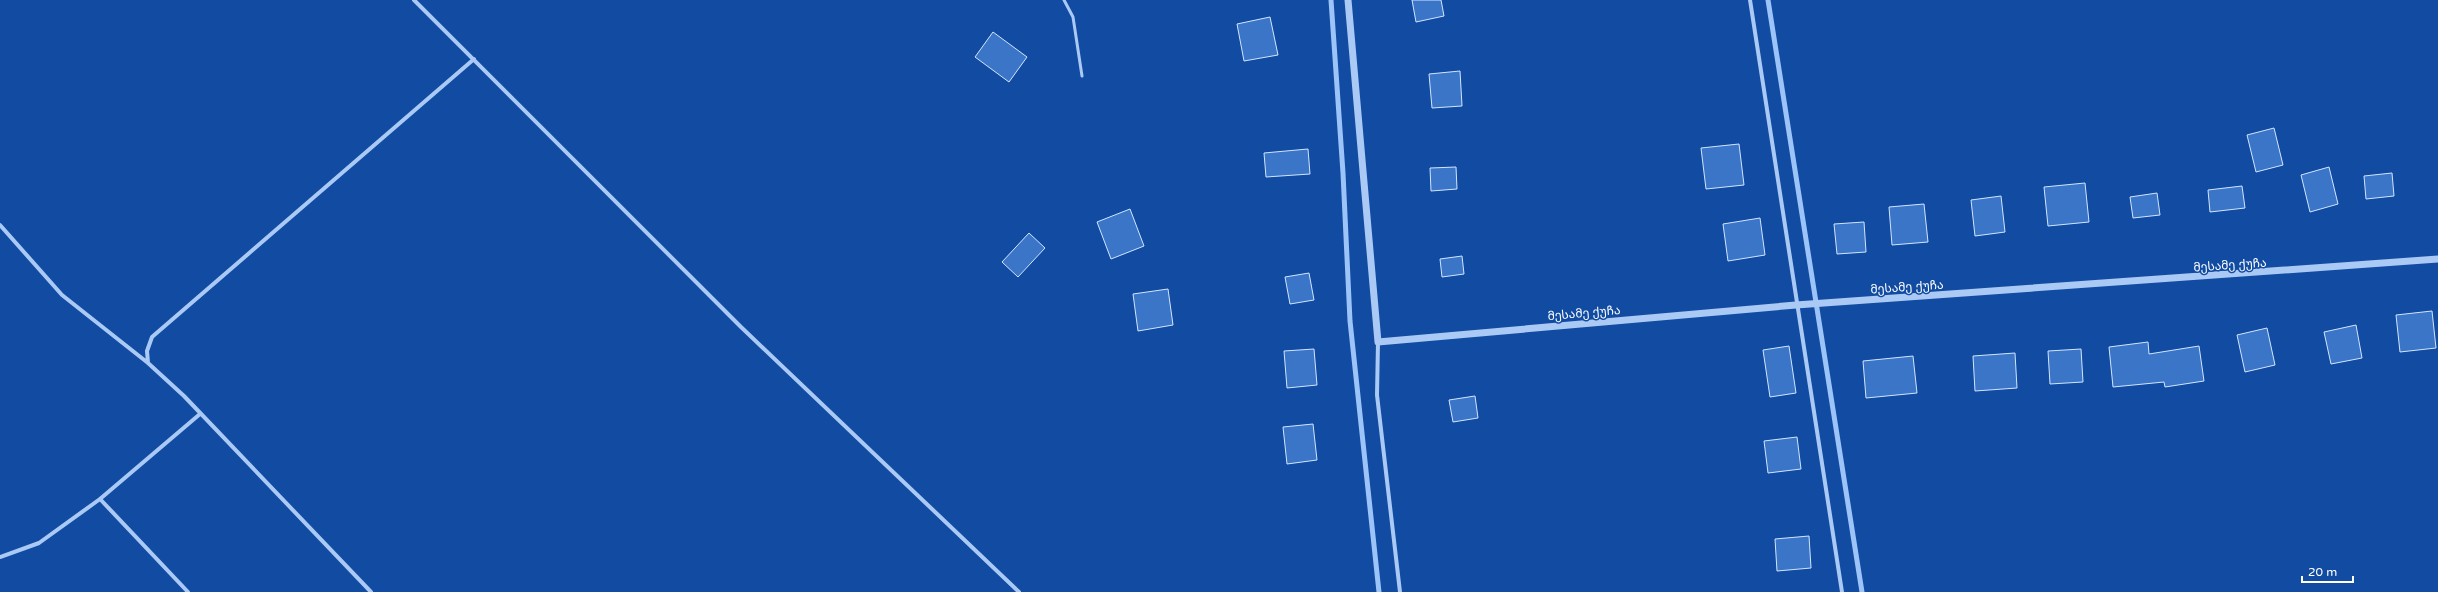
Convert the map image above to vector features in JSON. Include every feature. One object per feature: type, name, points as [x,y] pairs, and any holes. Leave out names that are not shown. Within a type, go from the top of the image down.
[{"type":"street","points":[[414,0],[741,327],[1019,592]]},
{"type":"street","points":[[1348,0],[1378,342],[1378,395],[1400,592]]},
{"type":"street","points":[[1750,0],[1796,305],[1842,592]]},
{"type":"street","points":[[148,363],[147,351],[152,337],[474,59]]},
{"type":"street","points":[[0,224],[62,295],[148,363],[200,414],[371,592]]},
{"type":"street","name":"მესამე ქუჩა","points":[[1378,342],[1796,305],[2438,260]]},
{"type":"street","points":[[0,557],[39,543],[100,499],[200,414]]},
{"type":"street","points":[[100,499],[188,592]]},
{"type":"lane","points":[[1064,0],[1073,17],[1082,76]]},
{"type":"building","points":[[1412,0],[1441,0],[1444,16],[1416,22]]},
{"type":"building","points":[[1270,17],[1278,55],[1244,61],[1237,24]]},
{"type":"building","points":[[993,32],[1027,57],[1009,82],[975,57]]},
{"type":"building","points":[[1460,71],[1462,106],[1432,108],[1429,74]]},
{"type":"building","points":[[2274,128],[2283,165],[2256,172],[2247,135]]},
{"type":"building","points":[[1739,144],[1744,185],[1706,189],[1701,148]]},
{"type":"building","points":[[1308,149],[1310,174],[1266,177],[1264,153]]},
{"type":"building","points":[[1456,167],[1457,189],[1431,191],[1430,168]]},
{"type":"building","points":[[2329,167],[2338,204],[2310,212],[2301,175]]},
{"type":"building","points":[[2392,173],[2394,196],[2366,199],[2364,176]]},
{"type":"building","points":[[2085,183],[2089,222],[2048,226],[2044,187]]},
{"type":"building","points":[[2242,186],[2245,208],[2210,212],[2208,190]]},
{"type":"building","points":[[2157,193],[2160,215],[2133,218],[2130,197]]},
{"type":"building","points":[[2001,196],[2005,232],[1975,236],[1971,200]]},
{"type":"building","points":[[1924,204],[1928,242],[1892,245],[1889,207]]},
{"type":"building","points":[[1130,209],[1144,246],[1111,259],[1097,222]]},
{"type":"building","points":[[1760,218],[1765,255],[1728,261],[1723,224]]},
{"type":"building","points":[[1864,222],[1866,252],[1837,254],[1834,224]]},
{"type":"building","points":[[1029,233],[1045,248],[1018,277],[1002,262]]},
{"type":"building","points":[[1462,256],[1464,274],[1442,277],[1440,259]]},
{"type":"building","points":[[1309,273],[1314,300],[1290,304],[1285,277]]},
{"type":"building","points":[[1168,289],[1173,325],[1138,331],[1133,294]]},
{"type":"building","points":[[2432,311],[2436,348],[2400,352],[2396,315]]},
{"type":"building","points":[[2356,325],[2362,358],[2331,364],[2324,332]]},
{"type":"building","points":[[2267,328],[2275,365],[2245,372],[2237,335]]},
{"type":"building","points":[[2148,342],[2149,354],[2199,346],[2204,381],[2165,387],[2164,382],[2113,387],[2109,347]]},
{"type":"building","points":[[1789,346],[1796,393],[1770,397],[1763,350]]},
{"type":"building","points":[[1314,349],[1317,385],[1287,388],[1284,351]]},
{"type":"building","points":[[2081,349],[2083,382],[2050,384],[2048,351]]},
{"type":"building","points":[[2015,353],[2017,388],[1975,391],[1973,356]]},
{"type":"building","points":[[1913,356],[1917,393],[1866,398],[1863,361]]},
{"type":"building","points":[[1475,396],[1478,418],[1453,422],[1449,400]]},
{"type":"building","points":[[1313,424],[1317,460],[1287,464],[1283,427]]},
{"type":"building","points":[[1797,437],[1801,469],[1768,473],[1764,441]]},
{"type":"building","points":[[1809,536],[1811,568],[1777,571],[1775,539]]},
{"type":"waterway","points":[[1331,0],[1343,173],[1350,321],[1379,592]]},
{"type":"waterway","points":[[1768,0],[1862,592]]}]
